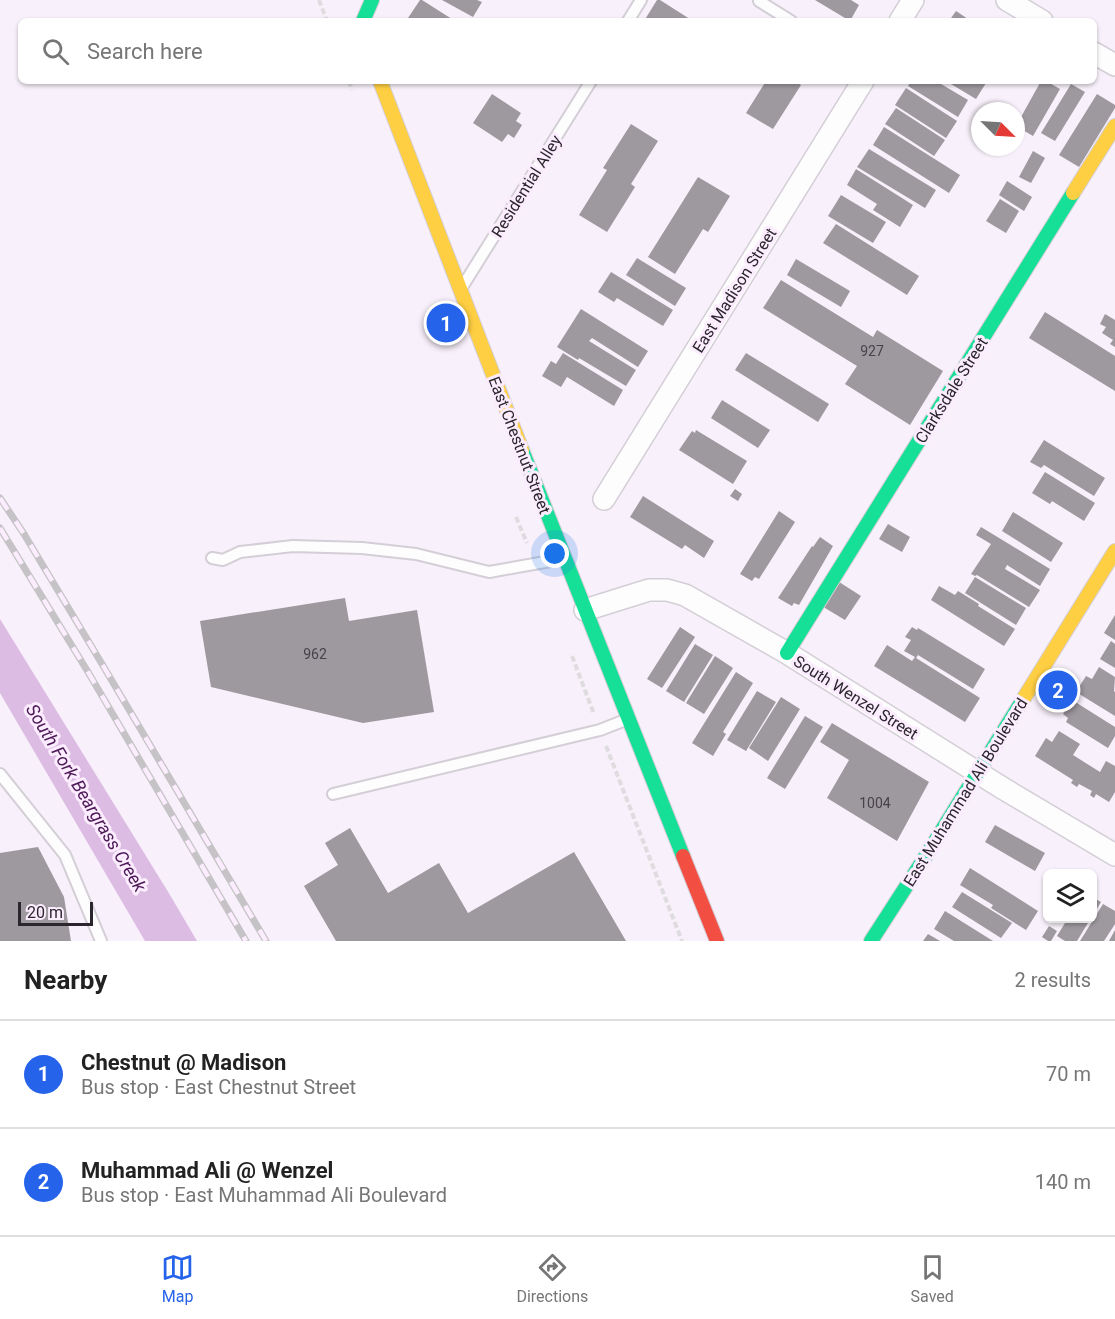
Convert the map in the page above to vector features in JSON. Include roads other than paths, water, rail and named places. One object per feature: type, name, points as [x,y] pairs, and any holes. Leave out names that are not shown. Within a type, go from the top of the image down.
[{"type":"street","points":[[354,0],[361,18]]},
{"type":"street","points":[[363,18],[372,0]]},
{"type":"street","points":[[902,18],[914,0]]},
{"type":"street","points":[[1007,0],[1037,18]]},
{"type":"street","points":[[1097,55],[1115,65]]},
{"type":"street","name":"East Chestnut Street","points":[[381,84],[565,559],[717,941]]},
{"type":"street","name":"East Madison Street","points":[[604,499],[861,84]]},
{"type":"street","name":"Clarksdale Street","points":[[787,654],[1115,126]]},
{"type":"street","name":"East Muhammad Ali Boulevard","points":[[871,941],[1115,551]]},
{"type":"street","name":"South Wenzel Street","points":[[585,610],[649,590],[667,590],[685,595],[787,654],[1115,855]]},
{"type":"lane","points":[[630,18],[641,0]]},
{"type":"lane","points":[[759,1],[786,18]]},
{"type":"lane","name":"Residential Alley","points":[[460,290],[589,84]]},
{"type":"lane","points":[[212,558],[223,560],[240,552],[293,546],[362,548],[416,554],[489,572],[565,559]]},
{"type":"lane","points":[[333,794],[600,730],[628,719]]},
{"type":"lane","points":[[0,774],[65,855],[101,941]]},
{"type":"water","name":"South Fork Beargrass Creek","points":[[0,619],[197,941],[145,941],[0,693]]},
{"type":"railway","points":[[0,498],[24,534],[266,941]]},
{"type":"railway","points":[[0,528],[88,672],[246,941]]},
{"type":"place","name":"Chestnut @ Madison","points":[[446,323]]},
{"type":"place","name":"Muhammad Ali @ Wenzel","points":[[1058,690]]}]
